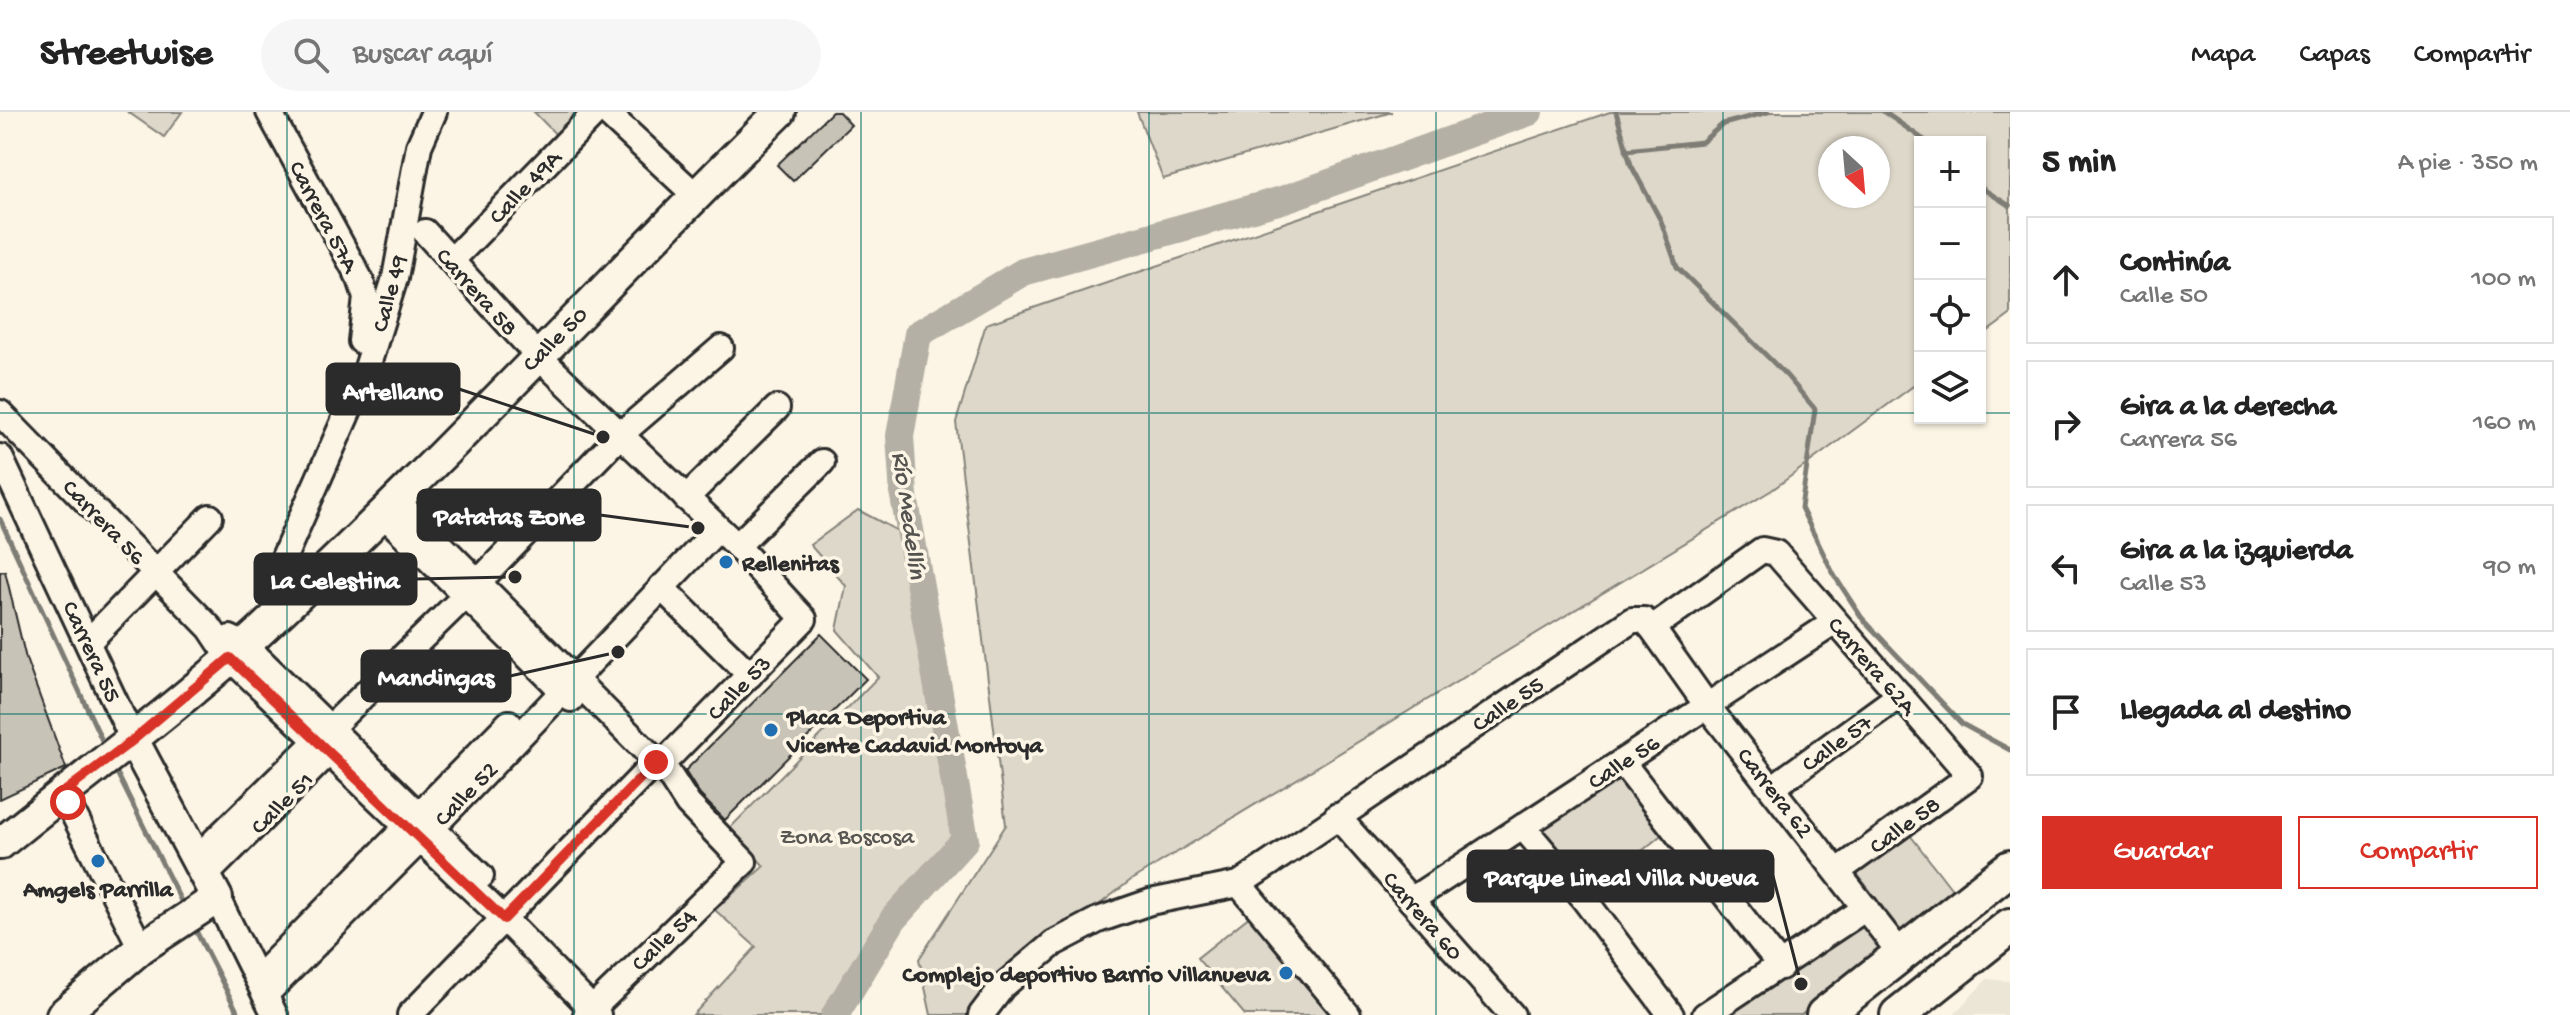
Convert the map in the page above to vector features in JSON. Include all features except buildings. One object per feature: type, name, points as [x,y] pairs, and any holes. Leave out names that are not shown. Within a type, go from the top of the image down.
[{"type":"highway","points":[[1824,1015],[2010,868]]},
{"type":"highway","points":[[1898,1015],[2010,926]]},
{"type":"main road","name":"Calle 50","points":[[0,844],[126,745],[237,651],[388,506],[780,112]]},
{"type":"main road","name":"Carrera 55","points":[[126,745],[207,884]]},
{"type":"main road","name":"Calle 51","points":[[62,1015],[183,917],[207,884]]},
{"type":"street","name":"Carrera 57A","points":[[269,112],[360,279],[366,297],[360,347],[366,371]]},
{"type":"street","name":"Calle 49","points":[[287,604],[284,557],[366,371],[395,278],[419,146],[434,112]]},
{"type":"street","name":"Calle 49A","points":[[452,260],[596,112]]},
{"type":"street","points":[[606,112],[695,195]]},
{"type":"street","name":"Carrera 58","points":[[425,232],[538,356],[737,546],[804,619]]},
{"type":"street","name":"Calle 51","points":[[207,884],[329,740],[475,595],[650,411],[721,348]]},
{"type":"street","points":[[686,498],[777,408]]},
{"type":"street","name":"Carrera 56","points":[[0,413],[210,628],[515,919],[601,1011]]},
{"type":"street","name":"Carrera 55","points":[[0,457],[89,641],[126,745]]},
{"type":"street","points":[[737,546],[822,462]]},
{"type":"street","points":[[388,506],[475,595],[660,769]]},
{"type":"street","points":[[89,641],[210,517]]},
{"type":"street","name":"Calle 52","points":[[267,995],[419,828],[563,680],[591,657],[717,530]]},
{"type":"street","name":"Carrera 62A","points":[[1652,628],[1744,560],[1762,550],[1776,553],[1970,776]]},
{"type":"street","points":[[661,587],[750,675]]},
{"type":"street","name":"Calle 53","points":[[433,1015],[515,919],[804,619]]},
{"type":"street","name":"Calle 55","points":[[1239,884],[1632,620],[1644,620],[1652,628]]},
{"type":"street","name":"Calle 56","points":[[1411,900],[1835,622]]},
{"type":"street","name":"Carrera 62","points":[[1652,628],[1708,707],[1901,954]]},
{"type":"street","name":"Calle 57","points":[[1772,788],[1900,695]]},
{"type":"street","points":[[1622,762],[1781,967]]},
{"type":"street","name":"Calle 54","points":[[601,1011],[700,917],[708,900],[744,862],[688,804],[660,769]]},
{"type":"street","name":"Calle 58","points":[[1838,871],[1970,776]]},
{"type":"street","points":[[63,793],[141,948]]},
{"type":"street","name":"Carrera 60","points":[[1337,816],[1512,1015]]},
{"type":"street","points":[[1523,827],[1584,899],[1671,1015]]},
{"type":"street","name":"Carrera 55","points":[[207,884],[267,995]]},
{"type":"street","points":[[981,1015],[1003,986],[1054,943],[1098,920],[1150,902],[1239,884],[1348,1015]]},
{"type":"street","points":[[1705,1015],[1866,908]]},
{"type":"street","name":"Calle 53","points":[[410,1015],[515,919]]},
{"type":"shaded area","points":[[1987,979],[2010,981],[2010,1015],[1953,1015]]},
{"type":"green space","points":[[128,112],[182,112],[164,137]]},
{"type":"green space","points":[[534,112],[596,112],[565,144]]},
{"type":"green space","points":[[1137,112],[1392,112],[1163,179]]},
{"type":"green space","points":[[1610,112],[2010,112],[2010,315],[1986,333],[1986,136],[1914,136],[1914,385],[1772,490],[1131,880],[1002,980],[977,1015],[931,1015],[919,959],[1006,825],[956,422],[986,324]]},
{"type":"green space","name":"Zona Boscosa","points":[[858,510],[898,531],[957,830],[831,1015],[693,1015],[756,947],[715,910],[764,866],[730,828],[878,677],[837,630],[846,586],[810,545]]},
{"type":"green space","points":[[1622,762],[1672,826],[1584,899],[1523,827]]},
{"type":"green space","points":[[1907,831],[1957,896],[1905,936],[1855,871]]},
{"type":"green space","points":[[1260,908],[1346,1015],[1245,1015],[1197,958]]},
{"type":"green space","points":[[1857,917],[1882,952],[1801,1015],[1714,1015]]},
{"type":"waterway","name":"Río Medellín","points":[[835,1015],[894,918],[965,840],[904,496],[900,436],[918,334],[1023,272],[1282,200],[1529,112]]},
{"type":"waterway","points":[[1616,112],[1631,165],[1661,221],[1677,267],[1786,375],[1815,409],[1801,508],[1834,575],[1862,618],[1962,724],[2010,750]]},
{"type":"waterway","points":[[1626,150],[1702,142],[1723,124],[1768,112]]},
{"type":"waterway","points":[[1884,112],[1918,136]]},
{"type":"waterway","points":[[1986,191],[2010,206]]},
{"type":"waterway","points":[[0,519],[105,747]]},
{"type":"waterway","points":[[114,767],[185,909]]},
{"type":"waterway","points":[[193,925],[239,1015]]},
{"type":"place","name":"Artellano","points":[[603,437]]},
{"type":"place","name":"Patatas Zone","points":[[698,528]]},
{"type":"place","name":"Rellenitas","points":[[726,562]]},
{"type":"place","name":"La Celestina","points":[[515,577]]},
{"type":"place","name":"Mandingas","points":[[618,652]]},
{"type":"place","name":"Placa Deportiva Vicente Cadavid Montoya","points":[[771,730]]},
{"type":"place","name":"Amgels Parrilla","points":[[98,861]]},
{"type":"place","name":"Complejo deportivo Barrio Villanueva","points":[[1286,973]]},
{"type":"place","name":"Parque Lineal Villa Nueva","points":[[1801,984]]},
{"type":"route","points":[[68,802],[63,793],[133,740],[230,658],[406,829],[504,919],[656,762]]}]
